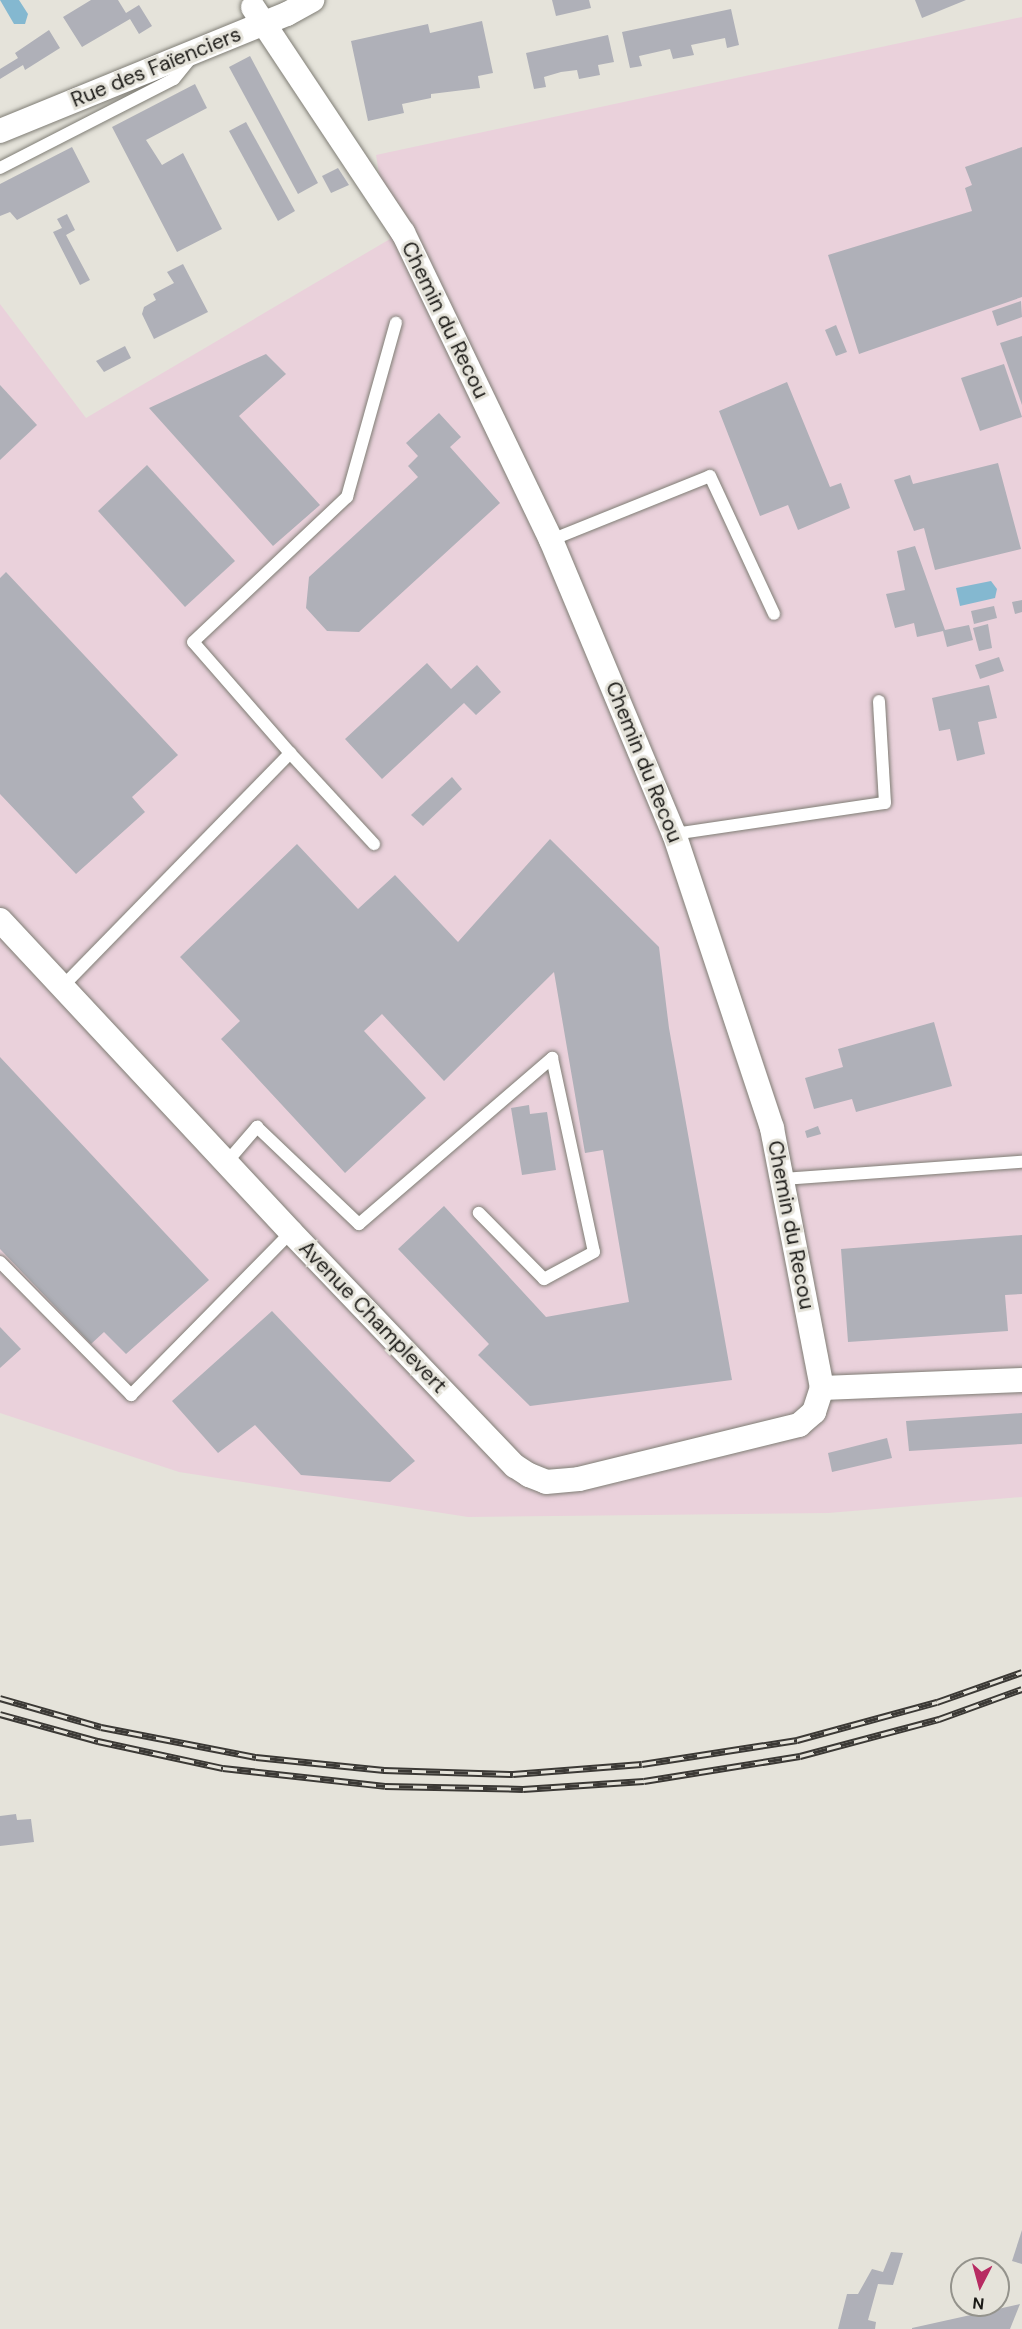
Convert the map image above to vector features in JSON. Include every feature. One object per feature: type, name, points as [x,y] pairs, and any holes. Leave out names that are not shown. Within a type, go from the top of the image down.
[{"type":"street","name":"Rue des Faïenciers","points":[[0,131],[199,50],[258,15],[312,0]]},
{"type":"street","name":"Chemin du Recou","points":[[258,15],[403,233],[551,540],[674,834],[772,1128],[822,1389]]},
{"type":"street","name":"Avenue Champlevert","points":[[0,920],[291,1232],[515,1466],[546,1482],[579,1479],[799,1425],[814,1412],[822,1389]]},
{"type":"street","points":[[822,1389],[1022,1380]]},
{"type":"lane","points":[[0,168],[174,79],[199,50]]},
{"type":"lane","points":[[374,844],[290,753],[193,642],[347,497],[396,323]]},
{"type":"lane","points":[[551,540],[710,476],[774,614]]},
{"type":"lane","points":[[674,834],[885,803],[879,701]]},
{"type":"lane","points":[[62,987],[290,753]]},
{"type":"lane","points":[[226,1163],[258,1127],[359,1224],[552,1058],[594,1252],[544,1278],[479,1213]]},
{"type":"lane","points":[[782,1179],[1022,1162]]},
{"type":"lane","points":[[0,1262],[131,1395],[291,1232]]},
{"type":"shaded area","points":[[1022,17],[1022,1497],[828,1513],[468,1517],[179,1472],[0,1413],[0,304],[86,418],[390,239],[376,155]]},
{"type":"water","points":[[0,0],[19,0],[28,14],[25,24],[14,24]]},
{"type":"water","points":[[991,581],[997,589],[995,598],[960,606],[956,588]]},
{"type":"building","points":[[91,0],[118,0],[126,13],[139,5],[152,26],[139,34],[130,19],[82,47],[63,17]]},
{"type":"building","points":[[552,0],[589,0],[591,8],[556,16]]},
{"type":"building","points":[[915,0],[966,0],[922,18]]},
{"type":"building","points":[[731,9],[739,45],[727,48],[725,38],[691,45],[694,55],[673,59],[670,49],[639,56],[642,66],[630,68],[622,32]]},
{"type":"building","points":[[482,21],[493,73],[478,76],[480,88],[431,94],[431,98],[402,104],[404,113],[368,121],[351,41],[428,24],[430,33]]},
{"type":"building","points":[[49,30],[60,48],[25,70],[23,65],[0,79],[0,69],[18,58],[15,53]]},
{"type":"building","points":[[608,35],[614,62],[598,65],[600,75],[579,79],[577,70],[561,72],[544,77],[546,87],[534,89],[526,53]]},
{"type":"building","points":[[250,56],[318,183],[298,194],[229,67]]},
{"type":"building","points":[[195,84],[207,108],[146,140],[162,165],[183,153],[222,229],[177,252],[112,127]]},
{"type":"building","points":[[246,122],[295,211],[278,221],[229,131]]},
{"type":"building","points":[[72,147],[90,182],[17,220],[10,212],[0,216],[0,184]]},
{"type":"building","points":[[1022,147],[1022,297],[859,354],[828,255],[972,211],[965,188],[972,185],[965,167]]},
{"type":"building","points":[[338,168],[349,185],[331,193],[322,176]]},
{"type":"building","points":[[67,214],[75,230],[66,235],[90,280],[80,285],[53,232],[62,228],[57,219]]},
{"type":"building","points":[[183,264],[208,312],[154,339],[142,314],[144,307],[156,300],[153,294],[174,283],[167,272]]},
{"type":"building","points":[[1021,301],[1022,317],[997,326],[992,311]]},
{"type":"building","points":[[836,325],[847,352],[836,356],[825,330]]},
{"type":"building","points":[[1022,336],[1022,405],[1000,343]]},
{"type":"building","points":[[125,346],[131,358],[104,372],[96,361]]},
{"type":"building","points":[[266,354],[286,374],[239,416],[320,505],[273,546],[149,408]]},
{"type":"building","points":[[1004,364],[1022,417],[980,431],[961,378]]},
{"type":"building","points":[[787,382],[830,487],[841,483],[850,508],[798,530],[788,505],[760,516],[719,411]]},
{"type":"building","points":[[0,385],[37,425],[0,460]]},
{"type":"building","points":[[439,413],[461,437],[450,447],[500,503],[359,632],[327,631],[306,608],[309,577],[418,477],[408,466],[418,456],[406,443]]},
{"type":"building","points":[[998,463],[1021,549],[935,570],[924,528],[914,531],[894,480],[910,475],[913,484]]},
{"type":"building","points":[[147,465],[235,561],[185,607],[98,511]]},
{"type":"building","points":[[915,546],[945,630],[969,625],[973,640],[947,647],[943,631],[917,637],[914,623],[895,628],[886,594],[905,590],[897,551]]},
{"type":"building","points":[[6,572],[178,755],[132,797],[145,812],[76,874],[0,794],[0,578]]},
{"type":"building","points":[[1022,600],[1022,612],[1015,614],[1012,602]]},
{"type":"building","points":[[994,606],[997,618],[974,624],[971,611]]},
{"type":"building","points":[[988,624],[992,648],[979,651],[973,628]]},
{"type":"building","points":[[999,657],[1004,671],[980,679],[975,665]]},
{"type":"building","points":[[427,663],[451,689],[477,665],[501,692],[476,715],[464,703],[382,779],[345,739]]},
{"type":"building","points":[[989,685],[997,718],[978,722],[985,754],[957,761],[950,729],[939,731],[932,698]]},
{"type":"building","points":[[452,777],[462,789],[423,826],[411,815]]},
{"type":"building","points":[[550,839],[659,947],[669,1028],[732,1380],[530,1406],[478,1355],[489,1344],[398,1249],[444,1206],[546,1317],[629,1302],[603,1150],[585,1153],[554,972],[444,1081],[382,1014],[364,1031],[426,1098],[345,1173],[221,1039],[240,1021],[180,957],[297,844],[358,909],[395,875],[458,942]]},
{"type":"building","points":[[934,1022],[952,1086],[856,1112],[852,1099],[814,1109],[805,1078],[843,1067],[838,1049]]},
{"type":"building","points":[[0,1057],[209,1280],[126,1354],[104,1332],[91,1344],[0,1249]]},
{"type":"building","points":[[529,1105],[530,1114],[547,1112],[556,1170],[522,1175],[511,1108]]},
{"type":"building","points":[[818,1126],[821,1134],[807,1138],[805,1131]]},
{"type":"building","points":[[1022,1235],[1022,1294],[1005,1295],[1008,1331],[848,1342],[841,1249]]},
{"type":"building","points":[[272,1311],[415,1461],[390,1482],[301,1475],[255,1425],[218,1453],[172,1401]]},
{"type":"building","points":[[0,1327],[21,1349],[0,1368]]},
{"type":"building","points":[[1022,1413],[1022,1444],[909,1451],[906,1421]]},
{"type":"building","points":[[887,1438],[892,1458],[832,1472],[828,1453]]},
{"type":"building","points":[[16,1814],[17,1820],[31,1819],[34,1842],[0,1846],[0,1816]]},
{"type":"building","points":[[1022,2230],[1022,2264],[1012,2261]]},
{"type":"building","points":[[891,2252],[903,2253],[893,2285],[878,2284],[868,2320],[876,2322],[875,2329],[838,2329],[847,2294],[858,2294],[872,2269],[883,2272]]},
{"type":"building","points":[[1020,2304],[1010,2329],[912,2329],[962,2317],[1010,2317],[1010,2306]]},
{"type":"railway","points":[[0,1698],[101,1727],[256,1757],[384,1770],[513,1774],[642,1764],[797,1740],[937,1702],[1022,1672]]},
{"type":"railway","points":[[0,1714],[98,1741],[223,1768],[385,1786],[523,1789],[644,1781],[800,1756],[939,1719],[1022,1689]]}]
